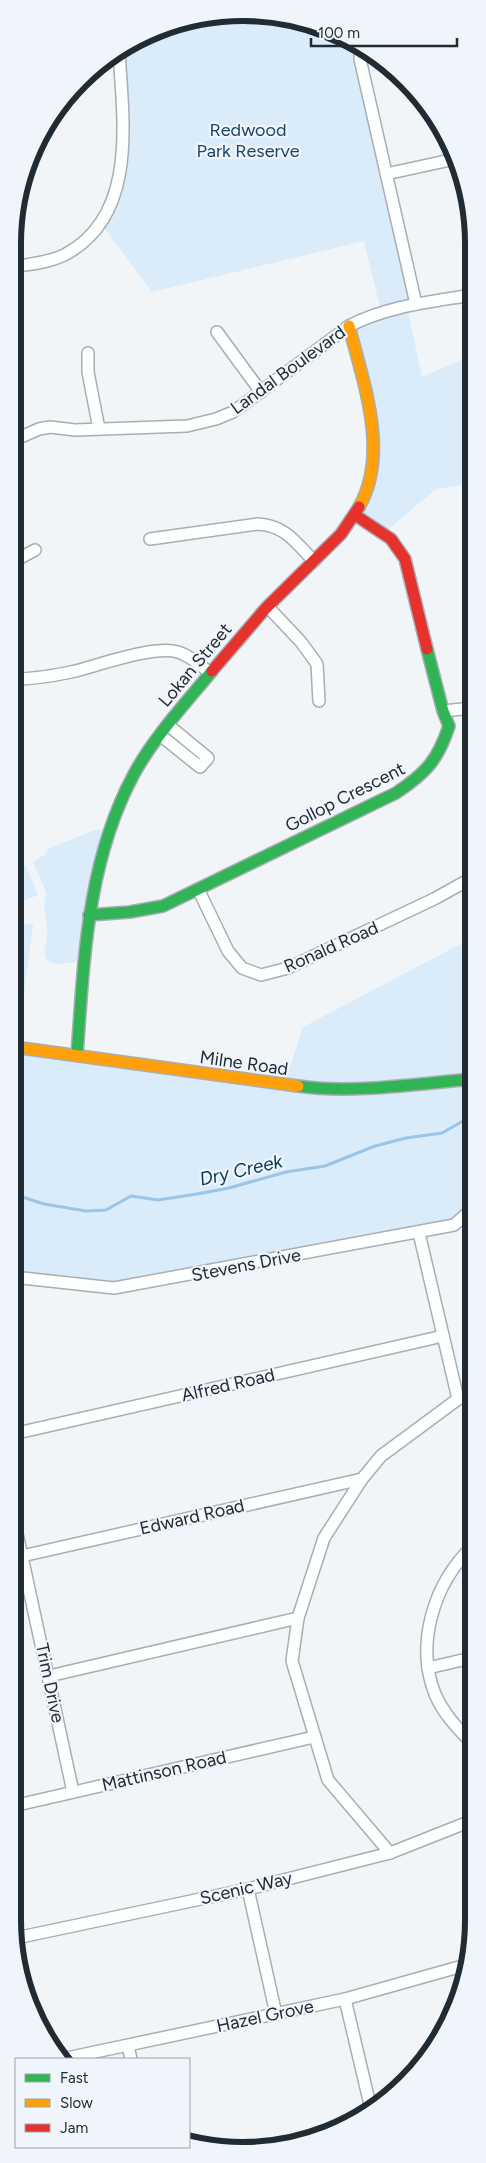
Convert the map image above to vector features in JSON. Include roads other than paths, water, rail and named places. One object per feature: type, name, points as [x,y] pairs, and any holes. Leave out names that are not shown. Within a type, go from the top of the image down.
[{"type":"street","points":[[360,55],[416,304]]},
{"type":"street","points":[[21,265],[64,255],[80,245],[101,223],[113,201],[123,157],[119,59]]},
{"type":"street","points":[[386,174],[449,160]]},
{"type":"street","name":"Landal Boulevard","points":[[21,437],[39,429],[50,427],[75,430],[187,426],[216,419],[233,412],[350,326],[368,316],[416,304],[465,296]]},
{"type":"street","name":"Lokan Street","points":[[77,1055],[89,915],[97,863],[112,818],[134,773],[168,724],[210,673],[268,607],[344,530],[355,515],[370,481],[373,437],[370,412],[350,326]]},
{"type":"street","points":[[218,332],[261,392]]},
{"type":"street","points":[[88,353],[88,372],[99,429]]},
{"type":"street","name":"Gollop Crescent","points":[[89,915],[130,912],[163,906],[396,794],[423,776],[441,752],[449,726],[443,710],[405,559],[391,539],[355,515]]},
{"type":"street","points":[[150,540],[258,524],[272,525],[283,530],[314,561]]},
{"type":"street","points":[[21,557],[35,550]]},
{"type":"street","points":[[268,607],[301,642],[317,664],[318,701]]},
{"type":"street","points":[[21,679],[41,678],[139,654],[158,652],[176,652],[192,658],[210,673]]},
{"type":"street","points":[[443,710],[465,708]]},
{"type":"street","points":[[160,735],[200,767],[208,758],[168,724]]},
{"type":"street","name":"Ronald Road","points":[[198,889],[228,951],[242,968],[261,975],[288,968],[434,899],[465,882]]},
{"type":"street","name":"Milne Road","points":[[21,1048],[157,1068],[334,1090],[465,1080]]},
{"type":"street","name":"Stevens Drive","points":[[21,1278],[114,1288],[454,1226],[465,1216]]},
{"type":"street","points":[[419,1233],[458,1399]]},
{"type":"street","name":"Alfred Road","points":[[21,1432],[443,1336]]},
{"type":"street","points":[[390,1853],[328,1780],[292,1661],[298,1618],[324,1538],[362,1479],[381,1456],[458,1399],[465,1396]]},
{"type":"street","name":"Edward Road","points":[[22,1556],[362,1479]]},
{"type":"street","name":"Trim Drive","points":[[21,1552],[73,1792]]},
{"type":"street","points":[[465,1554],[458,1560],[439,1592],[428,1633],[428,1668],[435,1694],[449,1719],[465,1735]]},
{"type":"street","points":[[48,1676],[298,1618]]},
{"type":"street","points":[[428,1668],[465,1660]]},
{"type":"street","name":"Mattinson Road","points":[[21,1804],[314,1737]]},
{"type":"street","name":"Scenic Way","points":[[22,1937],[248,1888],[390,1853],[465,1824]]},
{"type":"street","points":[[248,1888],[276,2014]]},
{"type":"street","name":"Hazel Grove","points":[[69,2058],[345,1999],[459,1967]]},
{"type":"street","points":[[345,1999],[368,2102]]},
{"type":"street","points":[[128,2046],[131,2058]]},
{"type":"waterway","name":"Dry Creek","points":[[21,1197],[44,1204],[86,1211],[106,1210],[131,1196],[158,1200],[197,1194],[229,1188],[286,1172],[325,1166],[375,1146],[406,1138],[442,1133],[465,1120]]},
{"type":"park label","name":"Redwood Park Reserve","points":[[248,140]]}]
